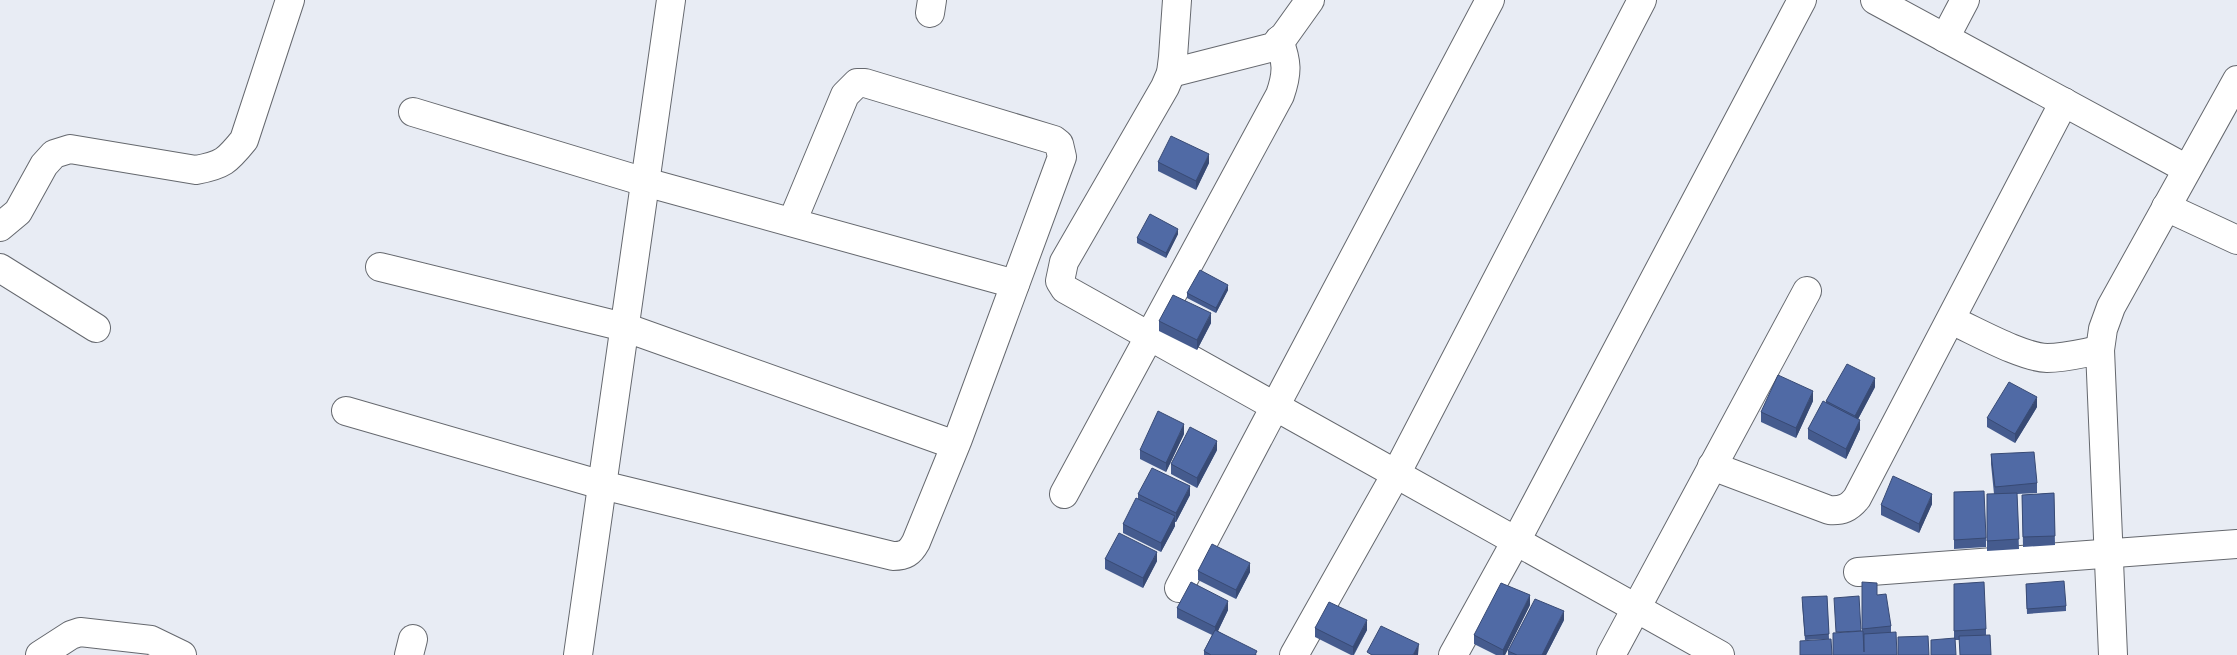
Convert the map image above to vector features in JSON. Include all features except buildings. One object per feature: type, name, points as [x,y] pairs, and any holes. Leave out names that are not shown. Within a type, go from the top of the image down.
[{"type":"street","points":[[0,227],[18,212],[44,165],[54,154],[70,149],[196,170],[217,166],[231,156],[244,140],[290,0]]},
{"type":"street","points":[[578,655],[671,0]]},
{"type":"street","points":[[1177,0],[1171,72],[1166,87],[1064,262],[1060,272],[1060,282],[1065,289],[1720,655]]},
{"type":"street","points":[[1171,72],[1273,47],[1310,0]]},
{"type":"street","points":[[1179,588],[1490,0]]},
{"type":"street","points":[[1294,655],[1396,474],[1642,0]]},
{"type":"street","points":[[1453,655],[1516,541],[1802,0]]},
{"type":"street","points":[[1875,0],[2187,169]]},
{"type":"street","points":[[1945,38],[1966,0]]},
{"type":"street","points":[[1064,494],[1280,95],[1286,77],[1286,61],[1279,40]]},
{"type":"street","points":[[2112,655],[2100,350],[2103,329],[2111,307],[2237,80]]},
{"type":"street","points":[[346,411],[602,485],[893,556],[903,556],[912,550],[916,542],[955,445],[1062,157],[1059,144],[1054,140],[865,82],[857,83],[844,95],[792,222]]},
{"type":"street","points":[[1712,466],[1829,510],[1840,511],[1850,506],[1857,498],[2064,102]]},
{"type":"street","points":[[413,112],[645,182],[1015,284]]},
{"type":"street","points":[[2166,207],[2237,240]]},
{"type":"street","points":[[380,267],[624,327],[955,445]]},
{"type":"street","points":[[0,268],[96,328]]},
{"type":"street","points":[[1610,655],[1807,291]]},
{"type":"street","points":[[1950,320],[2027,354],[2046,358],[2100,350]]},
{"type":"street","points":[[1858,572],[2237,544]]},
{"type":"street","points":[[40,655],[71,634],[80,632],[151,640],[182,655]]}]
